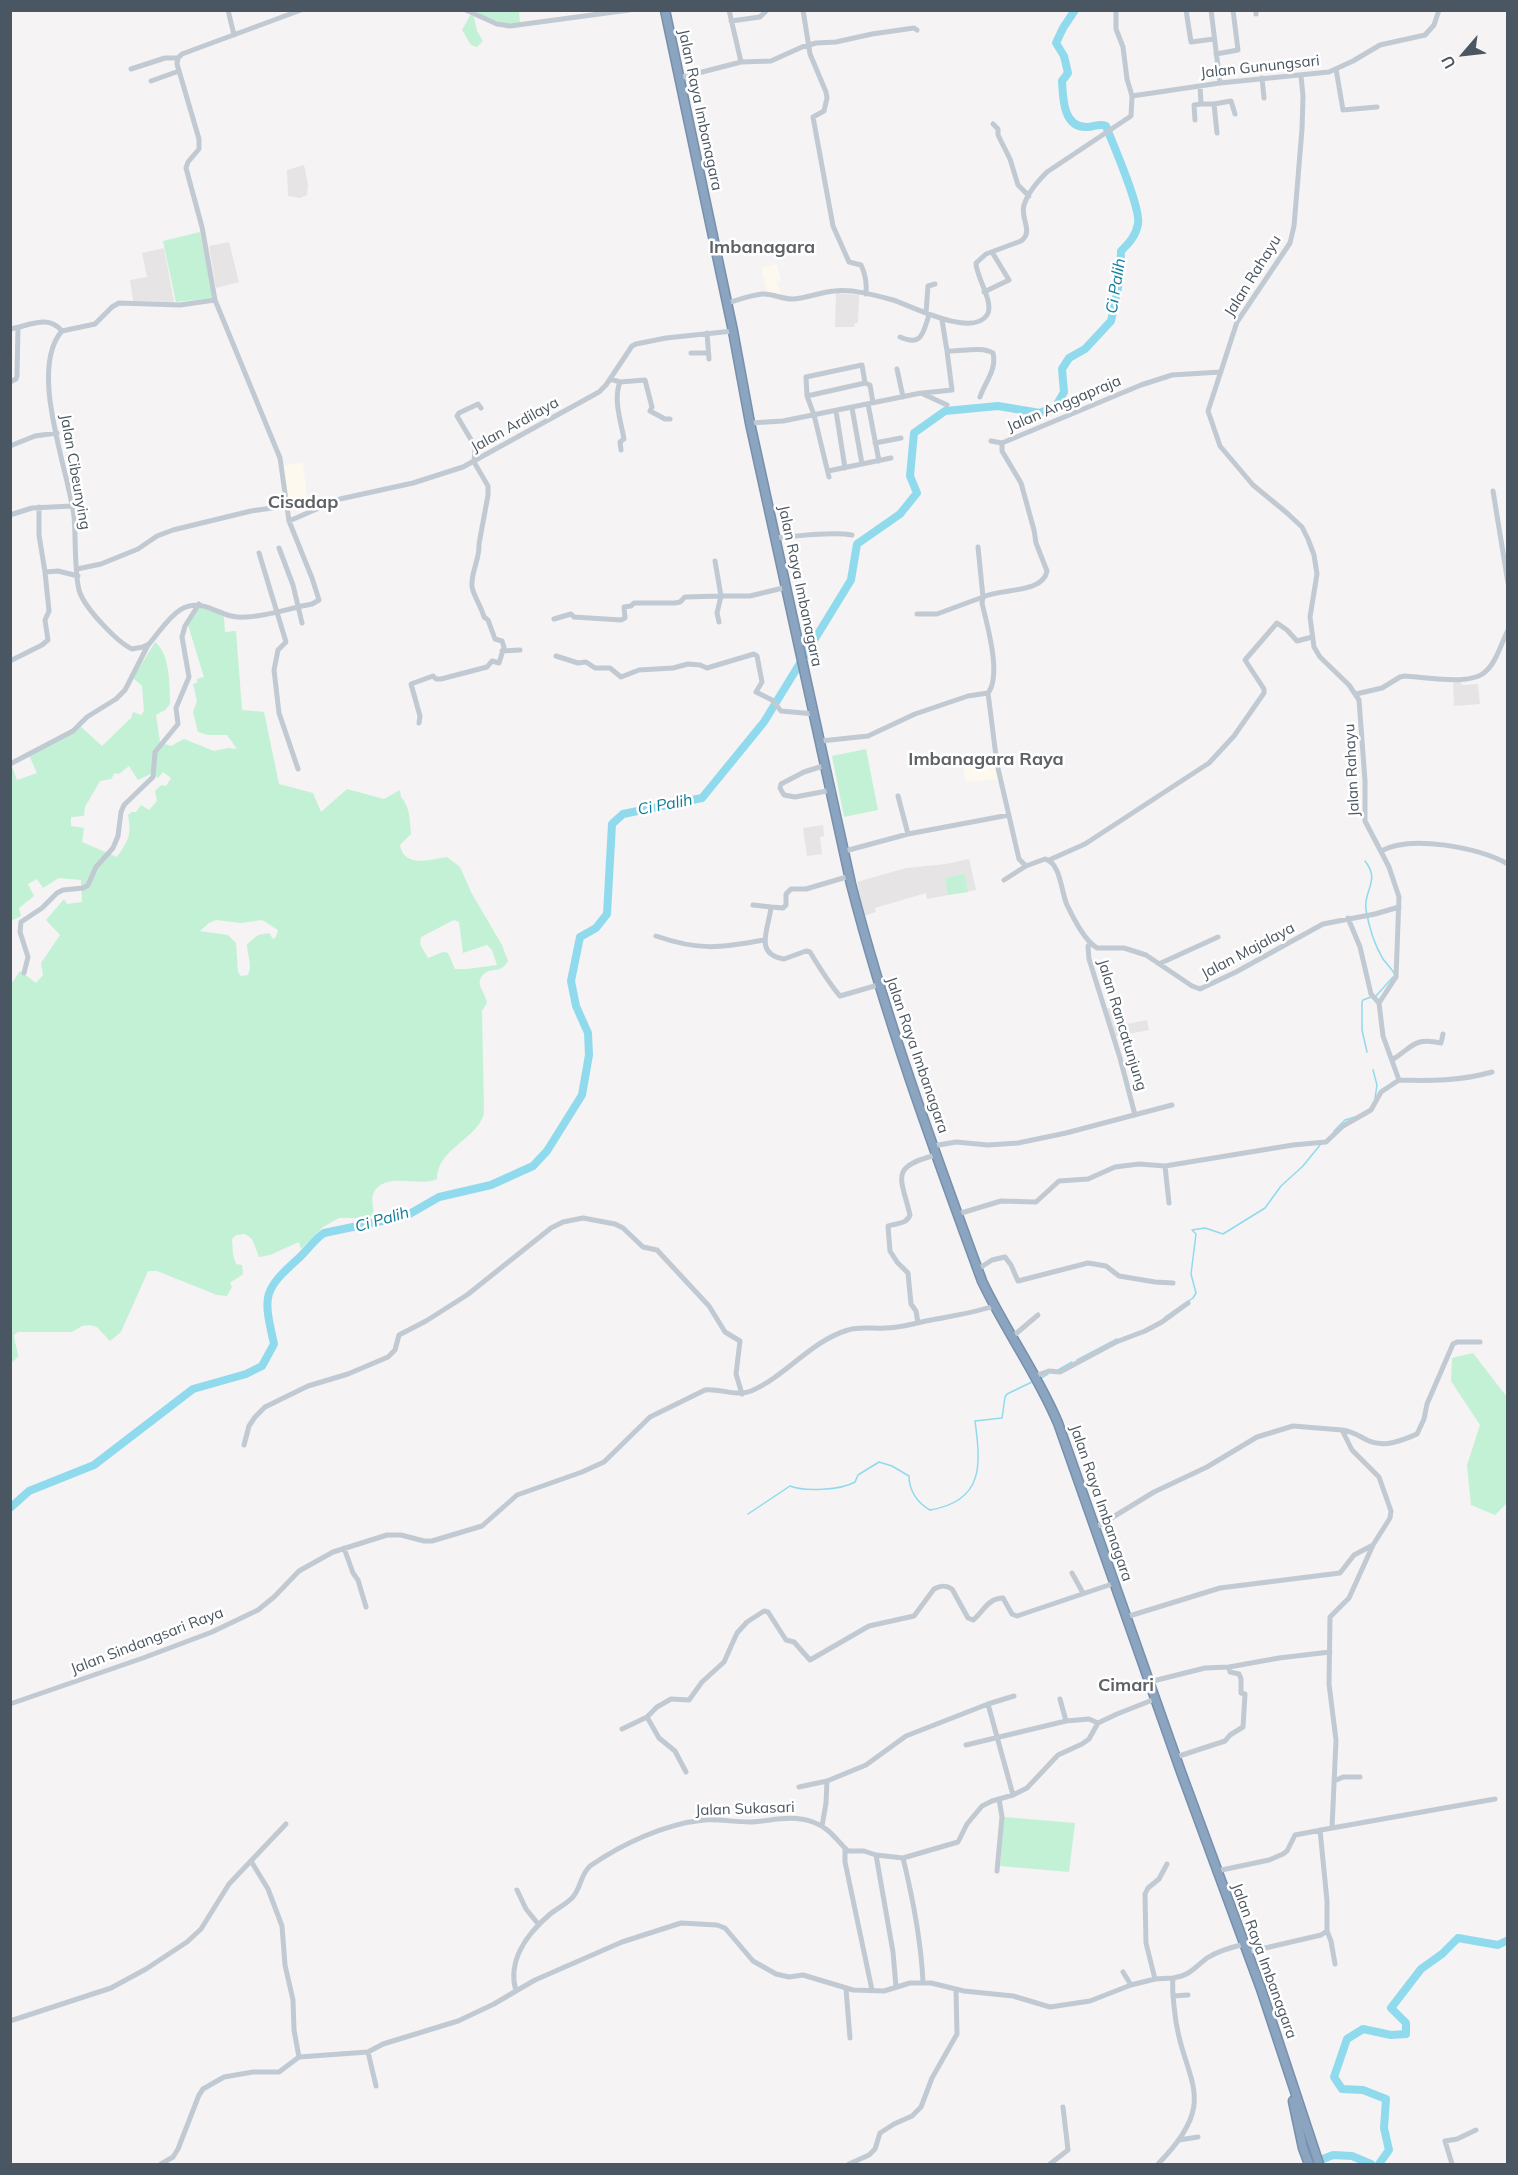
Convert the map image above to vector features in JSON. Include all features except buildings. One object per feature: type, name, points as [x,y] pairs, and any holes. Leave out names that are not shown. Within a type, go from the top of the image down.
[{"type":"highway","name":"Jalan Raya Imbanagara","points":[[665,10],[750,423],[850,876],[878,985],[911,1087],[978,1269],[994,1306],[1036,1378],[1058,1423],[1246,1948],[1319,2164]]},
{"type":"highway","name":"Jalan Raya Imbanagara","points":[[1285,2065],[1303,2148],[1309,2164]]},
{"type":"street","points":[[228,10],[234,35]]},
{"type":"street","points":[[131,69],[165,58],[178,58],[182,54],[301,10]]},
{"type":"street","points":[[466,10],[497,24],[510,26],[629,10]]},
{"type":"street","points":[[729,10],[741,62]]},
{"type":"street","points":[[803,10],[808,45],[827,98],[824,111],[813,117],[833,226],[849,262],[861,265],[867,285],[866,294]]},
{"type":"street","points":[[727,303],[762,294],[791,299],[835,290],[899,302],[942,320],[974,323],[983,319],[989,308],[976,263],[986,254],[1021,241],[1025,237],[1027,230],[1023,209],[1038,181],[1047,172],[1131,116],[1132,96],[1127,79],[1123,47],[1116,29],[1116,10]]},
{"type":"street","points":[[1186,10],[1191,42],[1214,39]]},
{"type":"street","points":[[1210,10],[1220,83]]},
{"type":"street","points":[[1216,54],[1238,50],[1233,10]]},
{"type":"street","name":"Jalan Gunungsari","points":[[1132,96],[1262,78],[1319,74],[1336,69],[1380,45],[1425,35],[1434,25],[1439,10]]},
{"type":"street","points":[[732,21],[760,17],[766,11]]},
{"type":"street","points":[[679,78],[741,62],[771,61],[808,45],[836,42],[900,29],[914,28],[916,30]]},
{"type":"street","points":[[10,764],[73,730],[87,717],[116,699],[125,690],[149,644],[181,608],[199,604],[240,618],[312,604],[318,602],[319,598],[289,521],[280,458],[215,300],[202,227],[186,168],[199,149],[199,139],[179,71],[178,58]]},
{"type":"street","points":[[1336,69],[1343,110],[1377,107]]},
{"type":"street","points":[[151,81],[179,71]]},
{"type":"street","name":"Jalan Rahayu","points":[[1301,76],[1302,129],[1296,206],[1290,243],[1242,313],[1234,330],[1208,411],[1220,446],[1252,485],[1302,527],[1314,555],[1317,574],[1310,616],[1314,647],[1320,657],[1356,694],[1361,711],[1365,781],[1364,815],[1397,888],[1399,907],[1396,977],[1379,1003]]},
{"type":"street","points":[[1262,78],[1264,98]]},
{"type":"street","points":[[1200,86],[1201,104]]},
{"type":"street","points":[[1195,120],[1194,105],[1232,101],[1235,114]]},
{"type":"street","points":[[1214,104],[1217,133]]},
{"type":"street","points":[[993,124],[998,129],[998,135],[1010,159],[1018,184],[1029,196]]},
{"type":"street","points":[[984,292],[1009,280],[992,252]]},
{"type":"street","points":[[900,337],[911,342],[923,333],[928,314],[928,286],[935,284]]},
{"type":"street","points":[[10,329],[48,321],[56,324],[62,331],[95,324],[112,307],[122,302],[180,305],[215,300]]},
{"type":"street","points":[[750,423],[783,421],[921,393],[951,391],[942,320]]},
{"type":"street","points":[[10,382],[16,379],[17,375],[18,328]]},
{"type":"street","name":"Jalan Cibeunying","points":[[62,331],[50,351],[48,368],[52,416],[72,506],[81,595],[93,614],[132,649],[149,644]]},
{"type":"street","name":"Jalan Ardilaya","points":[[289,521],[340,500],[413,483],[474,462],[599,392],[632,346],[636,344],[655,339],[733,332]]},
{"type":"street","points":[[691,353],[708,356],[708,333]]},
{"type":"street","points":[[947,351],[976,350],[993,353],[993,371],[980,397]]},
{"type":"street","points":[[879,461],[870,404],[870,385],[866,383],[862,365],[813,374],[805,379],[807,396],[814,415],[828,474],[891,458]]},
{"type":"street","points":[[897,369],[903,397]]},
{"type":"street","name":"Jalan Anggapraja","points":[[983,597],[1033,586],[1042,580],[1047,571],[1036,543],[1024,494],[1002,451],[1002,443],[1150,382],[1176,375],[1221,372]]},
{"type":"street","points":[[610,379],[620,382],[645,380],[652,407],[651,413],[670,419]]},
{"type":"street","points":[[620,382],[618,399],[624,440],[620,442],[621,450]]},
{"type":"street","points":[[807,396],[866,383]]},
{"type":"street","points":[[938,401],[940,392]]},
{"type":"street","points":[[921,393],[946,405]]},
{"type":"street","points":[[419,723],[420,716],[411,684],[433,676],[441,679],[488,667],[492,661],[499,663],[502,651],[502,641],[495,639],[471,588],[473,572],[480,551],[479,544],[488,486],[474,462],[473,443],[457,414],[478,404],[481,408]]},
{"type":"street","points":[[852,408],[862,465]]},
{"type":"street","points":[[836,411],[845,468]]},
{"type":"street","points":[[10,446],[35,436],[57,433]]},
{"type":"street","points":[[875,443],[901,438]]},
{"type":"street","points":[[991,441],[1002,443]]},
{"type":"street","points":[[1493,491],[1508,583]]},
{"type":"street","points":[[10,515],[39,507],[72,506]]},
{"type":"street","points":[[45,572],[77,572],[138,549],[157,536],[173,530],[251,511],[286,506]]},
{"type":"street","points":[[10,661],[48,640],[45,620],[49,611],[39,534],[39,507]]},
{"type":"street","points":[[776,538],[845,534],[852,536]]},
{"type":"street","points":[[978,547],[982,603],[991,645],[993,677],[992,687],[988,693],[997,764],[1017,855],[1026,866]]},
{"type":"street","points":[[279,548],[293,585],[302,623]]},
{"type":"street","points":[[258,553],[286,642],[276,655],[273,670],[279,713],[298,769]]},
{"type":"street","points":[[715,561],[721,596],[717,613],[719,622]]},
{"type":"street","points":[[554,619],[571,614],[574,617],[621,620],[625,618],[624,607],[634,603],[675,603],[685,597],[750,596],[787,587]]},
{"type":"street","points":[[917,614],[937,614],[983,597]]},
{"type":"street","points":[[24,973],[28,957],[20,932],[21,922],[42,908],[57,893],[88,885],[96,867],[113,848],[118,836],[124,805],[153,777],[155,752],[178,724],[176,708],[189,676],[182,637],[183,630],[199,604]]},
{"type":"street","points":[[1004,880],[1026,866],[1041,860],[1049,860],[1090,841],[1165,790],[1194,774],[1220,753],[1222,747],[1234,736],[1264,693],[1264,689],[1245,660],[1277,623],[1297,641],[1312,637]]},
{"type":"street","points":[[1356,694],[1382,688],[1405,676],[1453,680],[1481,675],[1493,662],[1508,630]]},
{"type":"street","points":[[502,651],[520,650]]},
{"type":"street","points":[[556,656],[574,662],[586,662],[595,668],[610,668],[621,677],[639,670],[673,668],[688,664],[707,668],[754,654],[757,656],[762,682],[756,692],[783,712],[815,714]]},
{"type":"street","points":[[821,741],[868,736],[915,714],[968,696],[988,693]]},
{"type":"street","points":[[826,765],[780,784],[780,788],[784,795],[795,797],[832,790]]},
{"type":"street","points":[[898,796],[908,834]]},
{"type":"street","points":[[845,851],[908,834],[1009,815]]},
{"type":"street","points":[[1381,851],[1397,845],[1452,846],[1488,854],[1508,864]]},
{"type":"street","points":[[1049,860],[1057,871],[1067,904],[1090,944]]},
{"type":"street","points":[[753,905],[783,908],[786,905],[786,894],[791,889],[806,889],[850,876]]},
{"type":"street","points":[[771,907],[765,940],[768,951],[784,959],[806,951],[810,952],[820,972],[830,981],[840,996],[878,985]]},
{"type":"street","name":"Jalan Majalaya","points":[[1090,944],[1097,948],[1135,950],[1161,963],[1192,986],[1204,989],[1316,927],[1331,921],[1375,914],[1399,907]]},
{"type":"street","points":[[1348,918],[1360,947],[1373,997],[1379,1003],[1383,1036],[1398,1080]]},
{"type":"street","points":[[656,936],[679,944],[706,948],[722,948],[765,940]]},
{"type":"street","points":[[1161,963],[1218,937]]},
{"type":"street","name":"Jalan Rancatunjung","points":[[1090,944],[1088,946],[1089,959],[1135,1115]]},
{"type":"street","points":[[1392,1059],[1405,1052],[1408,1046],[1421,1041],[1430,1040],[1441,1043],[1443,1034]]},
{"type":"street","points":[[958,1215],[1001,1201],[1036,1202],[1062,1179],[1088,1179],[1110,1169],[1144,1164],[1165,1166],[1293,1145],[1321,1143],[1330,1140],[1343,1126],[1371,1110],[1382,1092],[1398,1080],[1443,1080],[1492,1072]]},
{"type":"street","points":[[933,1146],[956,1142],[1000,1145],[1066,1133],[1172,1105]]},
{"type":"street","points":[[918,1323],[916,1311],[911,1304],[908,1273],[890,1251],[888,1226],[902,1224],[909,1219],[901,1175],[912,1163],[936,1155]]},
{"type":"street","points":[[1165,1166],[1169,1203]]},
{"type":"street","points":[[244,1446],[249,1426],[265,1407],[308,1386],[348,1374],[388,1357],[395,1350],[397,1339],[403,1332],[426,1321],[467,1295],[551,1228],[563,1221],[577,1218],[615,1224],[623,1228],[644,1247],[657,1250],[709,1306],[724,1332],[740,1341],[736,1374],[742,1394],[766,1383],[818,1344],[843,1331],[852,1328],[886,1328],[918,1323],[994,1306]]},
{"type":"street","points":[[978,1269],[992,1260],[1005,1257],[1011,1264],[1018,1281],[1089,1263],[1106,1266],[1119,1275],[1155,1282],[1173,1282]]},
{"type":"street","points":[[1036,1378],[1145,1331],[1188,1303]]},
{"type":"street","points":[[1012,1337],[1038,1315]]},
{"type":"street","points":[[1095,1528],[1154,1492],[1207,1467],[1257,1437],[1293,1426],[1342,1430],[1380,1443],[1395,1442],[1417,1434],[1424,1419],[1427,1404],[1453,1344],[1480,1342]]},
{"type":"street","name":"Jalan Sindangsari Raya","points":[[10,1704],[143,1659],[212,1632],[258,1610],[274,1597],[298,1571],[344,1548],[387,1535],[432,1541],[473,1530],[489,1521],[518,1496],[604,1462],[655,1414],[705,1390],[714,1389],[742,1394]]},
{"type":"street","points":[[1332,1828],[1336,1740],[1329,1684],[1330,1617],[1349,1598],[1374,1545],[1390,1518],[1391,1508],[1379,1477],[1352,1450],[1342,1430]]},
{"type":"street","points":[[1126,1617],[1220,1588],[1340,1573],[1354,1555],[1374,1545]]},
{"type":"street","points":[[344,1548],[353,1574],[358,1580],[366,1607]]},
{"type":"street","points":[[1072,1573],[1083,1593]]},
{"type":"street","points":[[622,1729],[647,1717],[657,1707],[671,1699],[692,1698],[702,1682],[724,1662],[737,1633],[747,1622],[764,1611],[770,1614],[786,1640],[794,1642],[810,1660],[869,1626],[914,1616],[934,1589],[939,1587],[948,1586],[952,1589],[968,1618],[973,1620],[986,1605],[999,1598],[1004,1598],[1012,1614],[1017,1616],[1114,1583]]},
{"type":"street","points":[[1149,1682],[1205,1668],[1229,1668],[1298,1655],[1330,1652]]},
{"type":"street","points":[[1176,1757],[1225,1741],[1243,1727],[1245,1694],[1241,1693],[1239,1674],[1230,1672],[1229,1668]]},
{"type":"street","points":[[799,1787],[827,1781],[872,1762],[906,1736],[1014,1696]]},
{"type":"street","points":[[1060,1698],[1066,1721]]},
{"type":"street","points":[[966,1744],[1066,1721],[1089,1719],[1098,1723],[1155,1699]]},
{"type":"street","points":[[988,1704],[1013,1795]]},
{"type":"street","points":[[647,1717],[660,1738],[675,1751],[686,1773]]},
{"type":"street","points":[[872,1990],[845,1862],[845,1849],[903,1858],[958,1842],[973,1816],[989,1802],[1028,1788],[1058,1755],[1086,1742],[1095,1732],[1098,1723]]},
{"type":"street","points":[[1334,1781],[1343,1776],[1360,1777]]},
{"type":"street","points":[[822,1826],[827,1781]]},
{"type":"street","points":[[997,1871],[1002,1817],[999,1799]]},
{"type":"street","points":[[1217,1871],[1275,1858],[1287,1851],[1295,1835],[1495,1799]]},
{"type":"street","name":"Jalan Sukasari","points":[[516,1991],[513,1976],[524,1942],[539,1925],[573,1897],[585,1870],[638,1839],[655,1832],[706,1820],[749,1822],[789,1817],[812,1821],[822,1826],[834,1834],[845,1849]]},
{"type":"street","points":[[10,2021],[105,1990],[151,1966],[197,1933],[226,1888],[286,1824]]},
{"type":"street","points":[[1320,1830],[1327,1931],[1335,1964]]},
{"type":"street","points":[[876,1855],[897,1987]]},
{"type":"street","points":[[903,1858],[912,1895],[922,1959],[923,1982]]},
{"type":"street","points":[[251,1860],[268,1889],[282,1926],[285,1965],[292,1994],[294,2030],[299,2057]]},
{"type":"street","points":[[1155,1978],[1146,1943],[1145,1894],[1148,1888],[1159,1879],[1167,1864]]},
{"type":"street","points":[[517,1890],[525,1909],[539,1925]]},
{"type":"street","points":[[161,2164],[176,2154],[192,2109],[203,2090],[215,2082],[234,2075],[260,2071],[279,2072],[299,2057],[368,2052],[383,2044],[458,2021],[494,2004],[535,1980],[622,1941],[681,1923],[717,1925],[725,1928],[753,1961],[782,1977],[809,1976],[846,1989],[884,1991],[923,1982],[956,1990],[1013,1996],[1050,2007],[1090,2001],[1155,1978],[1173,1978],[1192,1972],[1208,1957],[1225,1949],[1246,1948],[1321,1935],[1327,1931]]},
{"type":"street","points":[[1123,1972],[1131,1985]]},
{"type":"street","points":[[1158,2164],[1179,2140],[1193,2114],[1196,2100],[1193,2078],[1180,2043],[1173,1996],[1173,1978]]},
{"type":"street","points":[[846,1989],[850,2038]]},
{"type":"street","points":[[849,2164],[858,2162],[875,2149],[880,2133],[912,2116],[921,2108],[932,2078],[957,2034],[956,1990]]},
{"type":"street","points":[[1173,1996],[1188,1995]]},
{"type":"street","points":[[368,2052],[376,2086]]},
{"type":"street","points":[[1050,2164],[1068,2150],[1063,2107]]},
{"type":"street","points":[[1452,2164],[1444,2141],[1457,2139],[1476,2130]]},
{"type":"street","points":[[1179,2140],[1198,2137]]},
{"type":"shaded area","points":[[304,165],[308,184],[307,195],[300,198],[288,196],[287,170]]},
{"type":"shaded area","points":[[229,242],[239,282],[216,288],[209,246]]},
{"type":"shaded area","points":[[164,248],[174,302],[133,301],[130,280],[147,277],[142,253]]},
{"type":"shaded area","points":[[777,264],[781,281],[777,282],[781,295],[768,293],[761,268]]},
{"type":"shaded area","points":[[836,293],[859,295],[858,323],[855,323],[854,327],[835,327]]},
{"type":"shaded area","points":[[303,463],[307,497],[287,500],[283,465]]},
{"type":"shaded area","points":[[1461,680],[1462,685],[1478,684],[1480,704],[1454,706],[1453,683]]},
{"type":"shaded area","points":[[993,755],[998,779],[966,782],[962,759]]},
{"type":"shaded area","points":[[823,825],[824,836],[820,837],[822,854],[807,856],[803,828]]},
{"type":"shaded area","points":[[969,859],[976,890],[927,899],[926,893],[875,908],[876,912],[864,916],[857,882],[906,868]]},
{"type":"shaded area","points":[[1118,998],[1127,1024],[1147,1020],[1149,1030],[1113,1037],[1105,1009],[1115,1006],[1114,1000]]},
{"type":"green space","points":[[474,11],[519,11],[520,23],[502,22]]},
{"type":"green space","points":[[471,14],[483,41],[477,47],[471,45],[462,30]]},
{"type":"green space","points":[[200,232],[213,298],[176,302],[163,241]]},
{"type":"green space","points":[[198,608],[207,608],[224,617],[225,632],[236,631],[242,710],[264,712],[279,784],[313,793],[321,812],[347,789],[384,799],[400,790],[408,809],[411,834],[400,845],[403,852],[407,857],[419,861],[447,857],[460,867],[472,894],[502,945],[508,961],[502,968],[486,972],[480,982],[487,1003],[482,1011],[484,1114],[473,1131],[443,1160],[437,1179],[421,1182],[393,1181],[378,1187],[373,1194],[373,1214],[369,1218],[339,1218],[323,1227],[301,1249],[299,1242],[270,1255],[259,1257],[252,1239],[245,1234],[236,1235],[232,1239],[233,1255],[236,1264],[242,1265],[243,1274],[230,1283],[232,1287],[227,1296],[217,1295],[157,1271],[148,1271],[121,1332],[110,1341],[97,1327],[90,1325],[82,1326],[72,1332],[18,1332],[14,1335],[18,1357],[11,1363],[11,984],[20,971],[36,983],[43,975],[41,963],[60,935],[46,920],[64,899],[67,904],[82,902],[81,880],[59,878],[43,888],[37,879],[28,884],[34,896],[19,908],[21,916],[11,921],[11,764],[17,780],[37,773],[28,753],[79,725],[102,746],[131,718],[133,712],[141,715],[144,711],[142,686],[133,678],[155,642],[164,654],[170,689],[170,704],[156,715],[160,742],[171,746],[184,739],[214,751],[237,749],[227,735],[208,735],[198,732],[193,712],[197,701],[193,684],[197,683],[197,679],[204,677],[188,625]],"holes":[[[129,766],[138,780],[153,773],[158,778],[163,772],[171,778],[166,786],[161,785],[155,791],[157,801],[149,810],[141,805],[136,812],[128,815],[130,828],[128,838],[117,857],[82,842],[84,828],[71,826],[71,817],[84,816],[85,807],[100,781],[111,779],[115,773],[119,774]],[[216,920],[241,923],[262,920],[278,930],[273,939],[269,933],[258,935],[247,944],[249,971],[248,975],[241,976],[238,972],[236,943],[228,935],[200,931]],[[454,920],[459,922],[463,953],[487,945],[492,950],[497,965],[455,969],[448,953],[443,952],[428,958],[420,944],[421,937]]]},
{"type":"green space","points":[[866,749],[878,810],[844,817],[832,756]]},
{"type":"green space","points":[[965,874],[968,892],[948,895],[945,878]]},
{"type":"green space","points":[[1473,1353],[1507,1397],[1507,1503],[1495,1515],[1471,1505],[1467,1465],[1480,1425],[1451,1381],[1452,1358]]},
{"type":"green space","points":[[1004,1817],[1075,1823],[1069,1872],[1000,1866]]},
{"type":"waterway","name":"Ci Palih","points":[[10,1508],[29,1491],[94,1465],[193,1389],[246,1374],[262,1366],[274,1344],[267,1304],[272,1287],[278,1278],[324,1233],[406,1216],[439,1197],[491,1185],[533,1166],[547,1151],[582,1095],[589,1055],[588,1033],[576,1006],[571,981],[580,937],[596,928],[607,914],[612,824],[623,814],[702,798],[764,722],[851,580],[857,544],[900,514],[917,493],[910,476],[914,433],[945,411],[998,406],[1040,413],[1056,406],[1064,392],[1062,369],[1069,358],[1085,349],[1111,321],[1120,278],[1121,251],[1136,232],[1138,216],[1106,126],[1079,126],[1073,123],[1066,111],[1062,81],[1068,73],[1064,56],[1056,43],[1075,10]]},
{"type":"waterway","points":[[1365,861],[1370,868],[1372,880],[1366,903],[1369,923],[1374,941],[1383,959],[1394,973]]},
{"type":"waterway","points":[[1376,996],[1393,977]]},
{"type":"waterway","points":[[1367,1052],[1362,1030],[1362,1002],[1371,997]]},
{"type":"waterway","points":[[1373,1070],[1377,1085],[1375,1098]]},
{"type":"waterway","points":[[1334,1131],[1345,1120],[1355,1117]]},
{"type":"waterway","points":[[1165,1317],[1193,1298],[1196,1293],[1191,1274],[1196,1234],[1192,1230],[1205,1228],[1223,1234],[1265,1208],[1281,1186],[1303,1166],[1320,1145]]},
{"type":"waterway","points":[[1077,1360],[1117,1339]]},
{"type":"waterway","points":[[1058,1370],[1072,1362]]},
{"type":"waterway","points":[[1039,1379],[1048,1374]]},
{"type":"waterway","points":[[748,1514],[790,1486],[813,1489],[849,1485],[855,1482],[858,1475],[879,1462],[892,1466],[909,1476],[912,1491],[925,1507],[930,1510],[948,1505],[961,1498],[970,1489],[975,1479],[978,1466],[975,1421],[1002,1418],[1007,1394],[1034,1381]]},
{"type":"waterway","points":[[1379,2164],[1389,2150],[1384,2128],[1386,2099],[1363,2090],[1342,2089],[1334,2077],[1347,2039],[1363,2029],[1391,2035],[1406,2034],[1406,2023],[1391,2008],[1421,1969],[1442,1954],[1458,1938],[1498,1945],[1508,1940]]},
{"type":"waterway","points":[[1313,2163],[1333,2155],[1352,2156],[1371,2164]]},
{"type":"district","name":"Imbanagara","points":[[762,248]]},
{"type":"district","name":"Cisadap","points":[[303,503]]},
{"type":"district","name":"Imbanagara Raya","points":[[986,760]]},
{"type":"district","name":"Cimari","points":[[1126,1686]]}]
